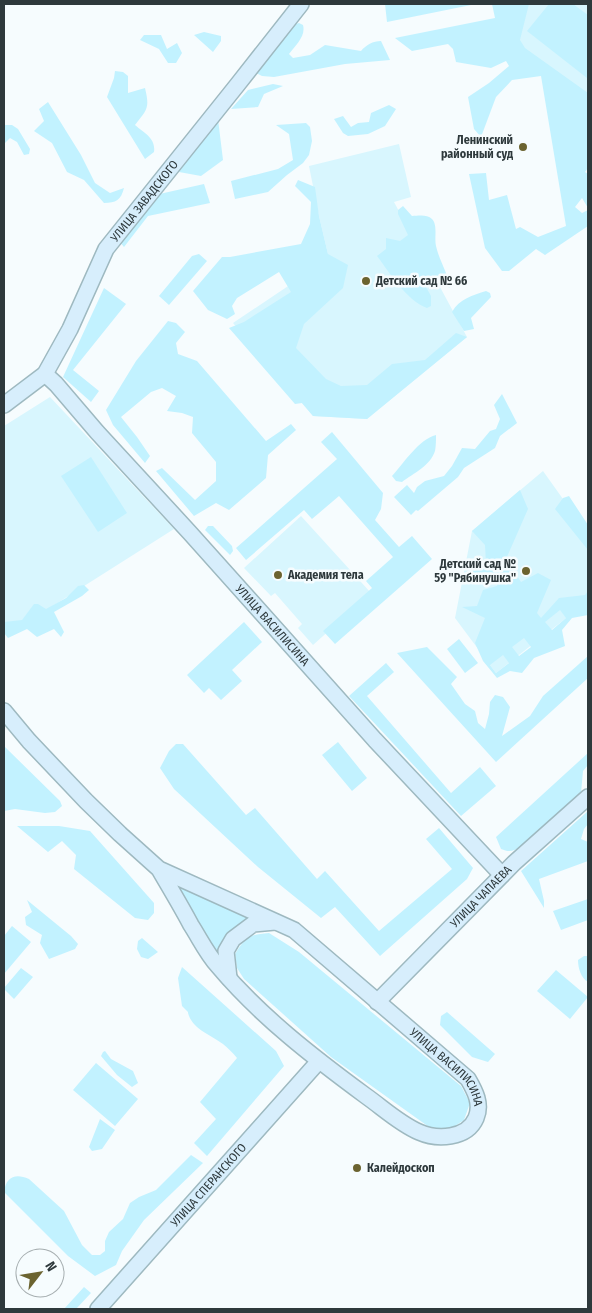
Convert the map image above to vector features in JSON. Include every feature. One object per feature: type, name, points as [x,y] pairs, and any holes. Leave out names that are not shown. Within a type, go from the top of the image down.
[{"type":"street","name":"УЛИЦА ЗАВАДСКОГО","points":[[4,405],[45,374],[70,330],[106,249],[301,4]]},
{"type":"street","name":"УЛИЦА ВАСИЛИСИНА","points":[[45,374],[197,540],[375,740],[502,875]]},
{"type":"street","name":"УЛИЦА ВАСИЛИСИНА","points":[[4,711],[29,741],[86,801],[159,869],[294,930],[468,1079],[478,1098],[476,1118],[470,1127],[460,1134],[449,1137],[420,1132],[402,1122],[319,1061],[239,990],[216,965],[204,948],[159,869]]},
{"type":"street","name":"УЛИЦА ЧАПАЕВА","points":[[377,1002],[502,875],[588,797]]},
{"type":"street","points":[[228,978],[226,952],[233,939],[253,924],[277,922]]},
{"type":"street","name":"УЛИЦА СПЕРАНСКОГО","points":[[98,1309],[319,1061]]},
{"type":"shaded area","points":[[385,4],[476,4],[387,22]]},
{"type":"shaded area","points":[[492,4],[529,4],[520,40],[525,48],[588,93],[588,168],[585,172],[588,174],[588,208],[582,198],[575,207],[582,213],[588,210],[588,226],[545,255],[536,249],[509,271],[502,271],[485,248],[469,174],[486,173],[489,200],[507,195],[516,229],[520,227],[538,237],[566,226],[541,76],[512,80],[496,97],[481,137],[474,129],[468,97],[509,66],[506,61],[491,68],[456,62],[453,49],[448,44],[412,51],[395,38],[495,18]]},
{"type":"shaded area","points":[[517,4],[588,4],[588,104],[509,41]]},
{"type":"shaded area","points":[[549,4],[573,4],[588,15],[587,78],[527,31]]},
{"type":"shaded area","points":[[299,23],[303,25],[304,29],[300,40],[289,54],[293,58],[310,55],[325,45],[361,51],[370,44],[381,41],[390,60],[345,64],[274,77],[262,76],[252,71],[286,27]]},
{"type":"shaded area","points":[[204,32],[221,36],[221,41],[213,52],[194,35]]},
{"type":"shaded area","points":[[144,35],[161,35],[167,49],[177,43],[182,53],[176,63],[168,63],[159,49],[140,40]]},
{"type":"shaded area","points":[[115,71],[123,72],[128,76],[128,93],[145,88],[147,105],[135,125],[149,136],[153,143],[154,152],[145,159],[107,97]]},
{"type":"shaded area","points":[[273,84],[283,86],[264,94],[258,107],[231,109],[248,90]]},
{"type":"shaded area","points":[[48,102],[81,155],[95,183],[110,193],[124,188],[117,200],[104,203],[84,180],[67,172],[52,143],[34,131],[44,121],[39,109]]},
{"type":"shaded area","points":[[389,105],[396,109],[385,126],[368,134],[348,136],[343,133],[334,119],[343,116],[351,127],[358,123],[369,122],[371,113]]},
{"type":"shaded area","points":[[218,119],[223,160],[201,176],[179,172],[200,140]]},
{"type":"shaded area","points":[[306,123],[310,127],[312,141],[309,155],[303,163],[268,192],[235,199],[231,181],[278,169],[293,160],[289,134],[276,125]]},
{"type":"shaded area","points":[[4,125],[12,125],[18,129],[30,149],[29,154],[24,155],[17,142],[10,138],[4,144]]},
{"type":"shaded area","name":"Детский сад № 66","points":[[399,144],[411,197],[394,202],[467,337],[367,419],[313,416],[233,323],[309,272],[328,254],[309,166]]},
{"type":"shaded area","points":[[298,180],[315,187],[319,216],[328,254],[348,265],[343,288],[304,324],[296,348],[326,379],[341,386],[367,385],[392,364],[425,360],[456,333],[467,337],[367,419],[313,416],[302,403],[295,404],[229,328],[244,322],[291,292],[279,272],[237,298],[232,306],[235,314],[227,319],[208,310],[193,291],[222,257],[301,244],[310,224],[311,202],[295,186]]},
{"type":"shaded area","points":[[204,184],[210,203],[148,216],[124,247],[118,240],[155,195]]},
{"type":"shaded area","points":[[403,206],[412,216],[428,216],[434,222],[436,246],[449,282],[450,288],[432,279],[422,280],[431,296],[431,306],[427,308],[405,293],[377,256],[386,249],[386,238],[400,241],[408,235],[398,214],[398,210]]},
{"type":"shaded area","points":[[199,254],[207,261],[169,305],[159,296],[192,256]]},
{"type":"shaded area","points":[[104,288],[126,304],[73,370],[99,391],[91,402],[63,377]]},
{"type":"shaded area","points":[[486,291],[490,293],[491,297],[471,318],[474,329],[464,331],[452,312],[462,301]]},
{"type":"shaded area","points":[[168,321],[176,323],[185,332],[176,343],[178,354],[197,361],[266,441],[291,424],[296,430],[268,455],[266,478],[229,510],[216,503],[194,516],[156,471],[162,468],[195,500],[216,481],[216,462],[192,433],[193,417],[167,411],[176,396],[162,388],[151,392],[121,417],[150,456],[145,463],[113,425],[106,410],[136,361]]},
{"type":"shaded area","points":[[502,394],[517,423],[500,436],[495,448],[464,468],[458,477],[411,515],[394,497],[407,485],[414,493],[417,487],[425,481],[444,476],[462,448],[475,449],[490,431],[496,429],[500,419],[494,405]]},
{"type":"shaded area","points":[[50,397],[174,529],[10,633],[4,624],[4,426]]},
{"type":"shaded area","points":[[332,432],[383,493],[381,509],[375,520],[399,547],[412,536],[432,559],[335,644],[323,631],[372,588],[366,581],[393,557],[339,496],[312,519],[304,510],[246,560],[236,548],[337,459],[321,442]]},
{"type":"shaded area","points":[[436,435],[435,451],[429,461],[402,482],[396,481],[392,476],[412,452],[424,441]]},
{"type":"shaded area","points":[[91,457],[127,513],[98,532],[61,476]]},
{"type":"shaded area","name":"Детский сад № 59 \"Рябинушка\"","points":[[543,471],[588,534],[588,601],[496,673],[455,618],[472,531]]},
{"type":"shaded area","points":[[520,490],[528,509],[506,559],[521,582],[538,573],[551,580],[537,613],[541,618],[559,598],[585,595],[588,591],[588,615],[572,618],[562,630],[565,646],[534,658],[522,673],[510,671],[497,678],[483,661],[475,643],[485,618],[462,607],[477,606],[483,590],[497,586],[499,580],[491,572],[470,573],[486,564],[485,545],[472,531]],"holes":[[[560,610],[566,618],[552,630],[545,622]],[[524,638],[531,647],[519,656],[512,647]],[[503,655],[509,663],[496,673],[490,665]]]},
{"type":"shaded area","points":[[569,496],[588,525],[588,550],[555,509],[563,498]]},
{"type":"shaded area","points":[[301,516],[371,593],[313,645],[298,628],[302,624],[275,593],[271,596],[244,568]]},
{"type":"shaded area","points":[[208,526],[213,526],[232,546],[233,551],[230,555],[205,530]]},
{"type":"shaded area","points":[[84,585],[89,590],[54,612],[64,632],[61,637],[54,629],[37,637],[27,629],[8,638],[4,633],[4,622],[22,620],[34,604],[38,604],[46,609],[66,598],[78,586]]},
{"type":"shaded area","points":[[244,622],[262,642],[232,670],[242,681],[221,700],[209,688],[204,693],[187,675]]},
{"type":"shaded area","points":[[459,639],[478,663],[465,673],[447,649]]},
{"type":"shaded area","points":[[427,647],[457,677],[451,684],[465,704],[475,711],[478,723],[485,729],[490,702],[495,695],[503,697],[510,707],[502,736],[530,716],[543,696],[588,656],[588,678],[496,762],[397,653]]},
{"type":"shaded area","points":[[386,663],[394,672],[367,696],[451,793],[480,767],[496,786],[461,816],[349,696]]},
{"type":"shaded area","points":[[338,742],[367,778],[352,791],[322,755]]},
{"type":"shaded area","points":[[176,744],[183,744],[246,815],[255,808],[317,879],[325,871],[379,931],[452,869],[426,839],[439,828],[473,868],[467,879],[380,956],[335,907],[321,918],[258,867],[174,789],[160,768],[169,751]]},
{"type":"shaded area","points":[[4,746],[60,801],[62,806],[55,812],[45,813],[15,809],[4,811]]},
{"type":"shaded area","points":[[588,753],[588,765],[583,771],[581,793],[520,847],[510,851],[501,849],[496,837]]},
{"type":"shaded area","points":[[588,811],[588,824],[584,829],[581,839],[588,842],[588,861],[539,879],[544,908],[521,871]]},
{"type":"shaded area","points":[[17,826],[59,826],[90,831],[154,903],[154,913],[148,920],[135,918],[74,869],[76,855],[62,841],[48,852]]},
{"type":"shaded area","points":[[185,887],[250,918],[231,932],[224,940],[218,952],[206,939],[180,890]]},
{"type":"shaded area","points":[[588,899],[588,920],[561,930],[553,911]]},
{"type":"shaded area","points":[[27,900],[71,936],[78,944],[75,949],[49,959],[40,943],[42,935],[26,925],[25,917],[32,912]]},
{"type":"shaded area","points":[[12,926],[31,942],[4,974],[4,936]]},
{"type":"shaded area","points":[[269,933],[299,952],[461,1086],[470,1103],[464,1120],[449,1130],[429,1127],[331,1057],[244,979],[237,968],[235,954],[242,943],[249,937]]},
{"type":"shaded area","points":[[142,938],[158,952],[148,959],[141,957],[137,949],[138,941]]},
{"type":"shaded area","points":[[588,956],[588,982],[582,975],[578,960]]},
{"type":"shaded area","points":[[182,967],[276,1051],[284,1066],[207,1156],[194,1143],[216,1119],[200,1102],[237,1058],[223,1044],[193,1023],[188,1012],[182,1006],[178,978]]},
{"type":"shaded area","points":[[21,968],[33,977],[14,999],[4,988]]},
{"type":"shaded area","points":[[556,970],[588,997],[570,1019],[537,991]]},
{"type":"shaded area","points":[[447,1012],[495,1054],[488,1062],[472,1057],[440,1025],[441,1016]]},
{"type":"shaded area","points":[[105,1051],[111,1059],[133,1071],[138,1083],[132,1087],[117,1075],[101,1056]]},
{"type":"shaded area","points":[[96,1063],[138,1099],[115,1126],[73,1090]]},
{"type":"shaded area","points":[[100,1119],[115,1130],[102,1149],[92,1151],[89,1147]]},
{"type":"shaded area","points":[[191,1155],[203,1163],[144,1220],[122,1251],[116,1265],[95,1276],[68,1256],[65,1253],[65,1248],[60,1248],[4,1192],[7,1183],[12,1178],[19,1176],[29,1179],[64,1211],[82,1245],[92,1255],[100,1255],[105,1251],[105,1241],[109,1232],[123,1219],[130,1203],[156,1190]]},
{"type":"shaded area","points":[[84,1287],[91,1293],[76,1309],[64,1309]]},
{"type":"place","name":"Ленинский районный суд","points":[[523,147]]},
{"type":"place","name":"Детский сад № 66","points":[[366,281]]},
{"type":"place","name":"Детский сад № 59 \"Рябинушка\"","points":[[526,571]]},
{"type":"place","name":"Академия тела","points":[[278,575]]},
{"type":"place","name":"Калейдоскоп","points":[[357,1168]]}]
